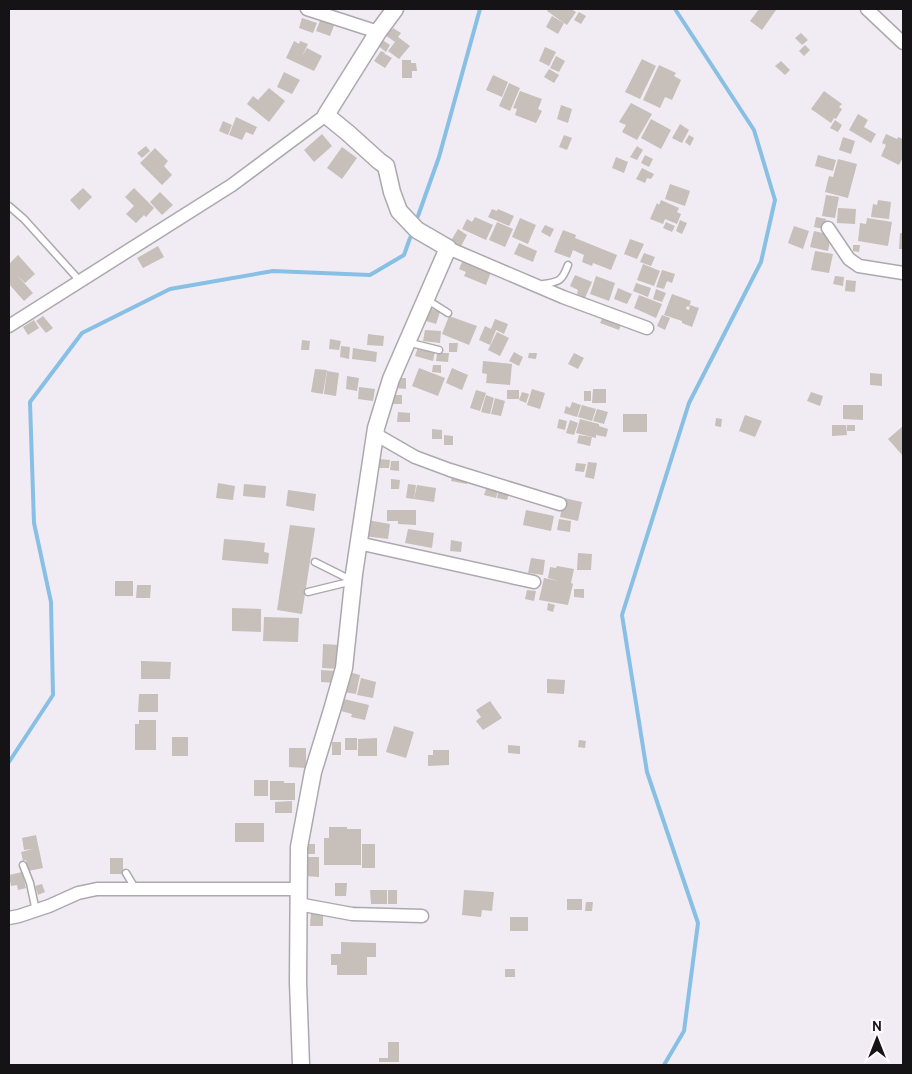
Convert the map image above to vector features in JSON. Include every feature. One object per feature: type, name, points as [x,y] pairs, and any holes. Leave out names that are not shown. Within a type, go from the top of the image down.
[{"type":"street","points":[[307,9],[378,32]]},
{"type":"street","points":[[9,326],[232,185],[326,115],[378,32],[395,9]]},
{"type":"street","points":[[867,9],[903,43]]},
{"type":"street","points":[[326,115],[386,166],[399,211],[417,230],[443,245],[536,285],[647,328]]},
{"type":"street","points":[[828,228],[849,259],[859,266],[903,273]]},
{"type":"street","points":[[302,1065],[298,982],[299,847],[313,772],[344,668],[358,543],[375,434],[391,379],[425,298],[443,245]]},
{"type":"street","points":[[375,434],[414,457],[560,504]]},
{"type":"street","points":[[358,543],[534,582]]},
{"type":"street","points":[[9,918],[36,911],[78,893],[98,889],[136,889],[298,897],[352,914],[422,916]]},
{"type":"lane","points":[[9,206],[24,219],[80,281]]},
{"type":"lane","points":[[536,285],[561,280],[568,265]]},
{"type":"lane","points":[[425,298],[448,312]]},
{"type":"lane","points":[[406,341],[439,350]]},
{"type":"lane","points":[[315,562],[353,581]]},
{"type":"lane","points":[[308,592],[353,581]]},
{"type":"lane","points":[[23,865],[30,883],[36,911]]},
{"type":"lane","points":[[126,873],[136,889]]},
{"type":"building","points":[[548,9],[571,9],[576,12],[567,25],[547,11]]},
{"type":"building","points":[[759,9],[776,10],[762,30],[750,21]]},
{"type":"building","points":[[579,12],[586,16],[581,24],[574,20]]},
{"type":"building","points":[[552,16],[564,23],[558,34],[546,27]]},
{"type":"building","points":[[302,18],[317,23],[313,33],[299,28]]},
{"type":"building","points":[[321,18],[335,23],[330,36],[316,31]]},
{"type":"building","points":[[389,28],[392,30],[393,28],[401,33],[398,37],[410,46],[399,59],[388,51],[395,42],[385,35]]},
{"type":"building","points":[[801,33],[808,40],[802,45],[795,38]]},
{"type":"building","points":[[381,39],[390,45],[386,52],[377,45]]},
{"type":"building","points":[[294,41],[299,44],[300,41],[308,44],[302,56],[307,48],[322,56],[314,71],[286,58]]},
{"type":"building","points":[[805,45],[810,50],[804,56],[799,51]]},
{"type":"building","points":[[545,47],[556,52],[549,66],[539,61]]},
{"type":"building","points":[[381,51],[385,53],[384,55],[392,58],[385,68],[374,61]]},
{"type":"building","points":[[556,56],[565,61],[559,72],[550,68]]},
{"type":"building","points":[[642,59],[656,66],[640,99],[625,92]]},
{"type":"building","points":[[402,60],[411,60],[411,63],[416,63],[417,71],[412,71],[412,78],[402,78]]},
{"type":"building","points":[[781,61],[790,70],[785,75],[775,66]]},
{"type":"building","points":[[659,65],[676,73],[674,76],[681,80],[672,100],[665,97],[660,108],[643,100]]},
{"type":"building","points":[[549,69],[559,75],[554,83],[544,77]]},
{"type":"building","points":[[284,72],[300,80],[292,94],[277,87]]},
{"type":"building","points":[[493,75],[508,82],[502,97],[486,90]]},
{"type":"building","points":[[509,83],[520,88],[510,111],[499,106]]},
{"type":"building","points":[[269,88],[285,101],[269,122],[247,104],[253,96],[258,100]]},
{"type":"building","points":[[520,91],[542,99],[538,109],[542,111],[536,123],[515,115],[517,109],[513,108]]},
{"type":"building","points":[[824,91],[842,104],[839,107],[842,109],[831,123],[811,109]]},
{"type":"building","points":[[631,103],[652,114],[637,140],[622,132],[626,125],[619,122]]},
{"type":"building","points":[[561,105],[572,109],[568,123],[557,119]]},
{"type":"building","points":[[858,114],[868,120],[864,127],[876,134],[871,143],[849,130]]},
{"type":"building","points":[[236,117],[257,127],[253,135],[246,132],[242,140],[229,135]]},
{"type":"building","points":[[651,119],[671,130],[661,149],[641,138]]},
{"type":"building","points":[[835,120],[842,125],[838,132],[830,128]]},
{"type":"building","points":[[223,121],[232,125],[228,135],[219,131]]},
{"type":"building","points":[[680,124],[689,130],[682,143],[672,138]]},
{"type":"building","points":[[322,134],[332,146],[314,162],[304,150]]},
{"type":"building","points":[[886,134],[897,139],[898,137],[903,139],[903,157],[899,165],[881,156],[886,145],[882,143]]},
{"type":"building","points":[[564,135],[572,138],[567,150],[559,147]]},
{"type":"building","points":[[689,135],[694,138],[690,146],[685,142]]},
{"type":"building","points":[[843,137],[855,141],[851,154],[839,150]]},
{"type":"building","points":[[146,146],[150,151],[142,158],[137,153]]},
{"type":"building","points":[[637,146],[643,150],[637,160],[630,157]]},
{"type":"building","points":[[342,147],[357,158],[342,179],[327,168]]},
{"type":"building","points":[[155,148],[168,161],[164,166],[172,175],[162,185],[140,163]]},
{"type":"building","points":[[645,155],[653,159],[649,167],[641,163]]},
{"type":"building","points":[[818,155],[836,160],[833,171],[815,166]]},
{"type":"building","points":[[616,157],[628,162],[624,173],[612,168]]},
{"type":"building","points":[[838,159],[857,164],[848,198],[825,192],[829,176],[833,177]]},
{"type":"building","points":[[642,168],[654,174],[651,179],[647,178],[645,183],[636,179]]},
{"type":"building","points":[[670,184],[690,191],[685,206],[665,199]]},
{"type":"building","points":[[83,188],[92,197],[79,210],[70,200]]},
{"type":"building","points":[[134,188],[154,208],[146,217],[144,215],[136,223],[126,214],[134,206],[125,197]]},
{"type":"building","points":[[160,192],[173,205],[162,215],[150,202]]},
{"type":"building","points":[[826,195],[839,197],[835,218],[822,216]]},
{"type":"building","points":[[661,200],[679,208],[677,212],[681,214],[677,224],[665,219],[663,224],[650,219],[657,203],[659,205]]},
{"type":"building","points":[[878,200],[891,202],[889,219],[871,217],[873,204],[877,205]]},
{"type":"building","points":[[838,208],[856,209],[855,224],[837,223]]},
{"type":"building","points":[[492,209],[497,211],[498,209],[514,216],[509,226],[488,217]]},
{"type":"building","points":[[475,217],[493,225],[486,240],[462,229],[467,219],[472,222]]},
{"type":"building","points":[[816,217],[826,219],[824,229],[814,227]]},
{"type":"building","points":[[520,218],[536,225],[528,244],[512,237]]},
{"type":"building","points":[[867,218],[892,222],[888,246],[858,241],[860,223],[866,224]]},
{"type":"building","points":[[680,220],[687,223],[682,234],[676,231]]},
{"type":"building","points":[[497,222],[513,229],[505,247],[489,240]]},
{"type":"building","points":[[666,222],[675,226],[672,232],[663,228]]},
{"type":"building","points":[[545,225],[554,229],[550,237],[541,232]]},
{"type":"building","points":[[794,226],[809,231],[803,249],[788,243]]},
{"type":"building","points":[[458,229],[467,235],[459,250],[449,244]]},
{"type":"building","points":[[563,230],[576,235],[575,238],[617,255],[611,270],[593,263],[592,266],[582,262],[584,255],[573,250],[570,258],[554,252]]},
{"type":"building","points":[[814,231],[831,235],[828,251],[810,247]]},
{"type":"building","points":[[900,233],[903,233],[903,249],[899,249]]},
{"type":"building","points":[[630,239],[644,244],[637,259],[624,254]]},
{"type":"building","points":[[519,243],[537,251],[533,262],[514,254]]},
{"type":"building","points":[[853,245],[860,245],[859,252],[853,251]]},
{"type":"building","points":[[158,246],[164,257],[143,268],[137,258]]},
{"type":"building","points":[[815,251],[833,254],[829,273],[811,270]]},
{"type":"building","points":[[644,253],[655,257],[651,266],[640,262]]},
{"type":"building","points":[[18,255],[35,274],[25,283],[17,275],[33,293],[24,301],[9,284],[9,264]]},
{"type":"building","points":[[463,260],[491,272],[486,285],[464,276],[466,272],[459,269]]},
{"type":"building","points":[[643,264],[660,271],[654,286],[637,280]]},
{"type":"building","points":[[662,270],[675,274],[672,283],[667,281],[664,289],[656,287]]},
{"type":"building","points":[[575,275],[592,282],[585,298],[577,294],[578,290],[570,286]]},
{"type":"building","points":[[596,276],[615,283],[609,301],[590,294]]},
{"type":"building","points":[[835,276],[844,277],[843,286],[833,284]]},
{"type":"building","points":[[846,280],[856,281],[855,292],[845,291]]},
{"type":"building","points":[[636,283],[651,288],[648,297],[633,291]]},
{"type":"building","points":[[618,288],[632,294],[627,304],[614,299]]},
{"type":"building","points":[[656,289],[666,293],[662,302],[653,299]]},
{"type":"building","points":[[672,294],[691,301],[686,309],[689,310],[690,305],[699,308],[692,327],[682,323],[682,321],[664,315]]},
{"type":"building","points":[[639,295],[662,304],[656,318],[634,308]]},
{"type":"building","points":[[427,307],[440,312],[436,324],[423,320]]},
{"type":"building","points":[[604,315],[622,322],[619,330],[600,323]]},
{"type":"building","points":[[662,315],[670,318],[665,330],[657,326]]},
{"type":"building","points":[[43,316],[53,328],[46,333],[36,321]]},
{"type":"building","points":[[449,316],[477,326],[469,345],[442,334]]},
{"type":"building","points":[[495,319],[508,324],[504,334],[496,330],[490,345],[479,340],[485,326],[491,329]]},
{"type":"building","points":[[34,320],[39,328],[28,335],[23,327]]},
{"type":"building","points":[[425,330],[441,331],[440,343],[423,341]]},
{"type":"building","points":[[497,332],[509,338],[500,356],[488,350]]},
{"type":"building","points":[[368,334],[384,336],[383,346],[367,345]]},
{"type":"building","points":[[330,339],[341,341],[339,350],[329,349]]},
{"type":"building","points":[[302,340],[310,341],[309,350],[301,350]]},
{"type":"building","points":[[449,343],[458,343],[457,352],[449,352]]},
{"type":"building","points":[[341,346],[350,347],[349,359],[340,357]]},
{"type":"building","points":[[418,347],[435,352],[433,361],[415,356]]},
{"type":"building","points":[[353,348],[377,352],[376,362],[352,359]]},
{"type":"building","points":[[514,352],[523,357],[519,366],[509,361]]},
{"type":"building","points":[[437,353],[449,353],[448,362],[436,361]]},
{"type":"building","points":[[529,353],[537,353],[536,359],[528,358]]},
{"type":"building","points":[[574,353],[584,358],[578,369],[568,364]]},
{"type":"building","points":[[483,361],[512,364],[510,385],[486,383],[487,374],[482,373]]},
{"type":"building","points":[[433,365],[441,365],[441,373],[432,372]]},
{"type":"building","points":[[419,368],[445,378],[438,396],[412,386]]},
{"type":"building","points":[[452,368],[468,375],[462,390],[446,383]]},
{"type":"building","points":[[315,369],[327,370],[323,394],[311,392]]},
{"type":"building","points":[[327,371],[339,373],[336,396],[324,394]]},
{"type":"building","points":[[870,373],[882,374],[882,386],[870,385]]},
{"type":"building","points":[[347,376],[359,378],[357,391],[346,389]]},
{"type":"building","points":[[395,378],[406,378],[406,389],[395,388]]},
{"type":"building","points":[[359,387],[375,389],[373,401],[358,399]]},
{"type":"building","points":[[532,389],[545,393],[540,409],[527,405]]},
{"type":"building","points":[[593,389],[606,389],[606,403],[592,403]]},
{"type":"building","points":[[476,390],[486,393],[480,411],[470,408]]},
{"type":"building","points":[[507,390],[519,390],[519,399],[507,399]]},
{"type":"building","points":[[584,391],[591,391],[591,401],[584,401]]},
{"type":"building","points":[[522,392],[529,394],[526,403],[519,400]]},
{"type":"building","points":[[811,392],[823,396],[820,406],[807,401]]},
{"type":"building","points":[[392,395],[402,395],[402,404],[392,404]]},
{"type":"building","points":[[486,395],[494,398],[490,414],[481,412]]},
{"type":"building","points":[[495,398],[505,401],[501,416],[491,414]]},
{"type":"building","points":[[572,402],[581,405],[577,417],[564,413],[566,406],[570,408]]},
{"type":"building","points":[[582,405],[596,409],[592,421],[578,417]]},
{"type":"building","points":[[843,405],[863,405],[863,420],[843,419]]},
{"type":"building","points":[[597,409],[608,412],[604,424],[593,421]]},
{"type":"building","points":[[398,412],[410,413],[410,422],[397,422]]},
{"type":"building","points":[[623,414],[647,414],[647,432],[623,432]]},
{"type":"building","points":[[745,415],[762,421],[755,437],[739,431]]},
{"type":"building","points":[[716,418],[722,419],[721,427],[715,426]]},
{"type":"building","points":[[559,419],[567,421],[565,430],[557,428]]},
{"type":"building","points":[[580,419],[599,424],[599,426],[608,429],[606,437],[596,435],[596,438],[576,433]]},
{"type":"building","points":[[570,420],[578,423],[574,435],[566,433]]},
{"type":"building","points":[[832,425],[846,425],[847,435],[832,436]]},
{"type":"building","points":[[847,425],[855,425],[855,431],[847,431]]},
{"type":"building","points":[[903,426],[903,456],[888,439]]},
{"type":"building","points":[[432,429],[442,430],[442,439],[432,439]]},
{"type":"building","points":[[444,435],[453,436],[453,445],[444,445]]},
{"type":"building","points":[[579,435],[592,437],[590,446],[577,443]]},
{"type":"building","points":[[379,459],[390,460],[389,468],[378,468]]},
{"type":"building","points":[[391,461],[399,461],[399,471],[390,470]]},
{"type":"building","points":[[588,462],[597,463],[594,479],[585,477]]},
{"type":"building","points":[[576,463],[586,464],[584,472],[575,471]]},
{"type":"building","points":[[453,473],[468,476],[467,484],[451,481]]},
{"type":"building","points":[[391,479],[400,480],[399,489],[391,489]]},
{"type":"building","points":[[218,483],[235,486],[233,500],[216,498]]},
{"type":"building","points":[[488,483],[499,486],[496,498],[484,495]]},
{"type":"building","points":[[244,484],[266,486],[265,498],[243,496]]},
{"type":"building","points":[[408,484],[416,485],[414,499],[406,498]]},
{"type":"building","points":[[417,485],[436,488],[434,502],[414,499]]},
{"type":"building","points":[[499,488],[510,490],[507,500],[497,498]]},
{"type":"building","points":[[288,490],[316,494],[314,511],[286,506]]},
{"type":"building","points":[[564,498],[582,502],[578,521],[560,517]]},
{"type":"building","points":[[387,510],[416,510],[416,525],[398,524],[398,521],[387,521]]},
{"type":"building","points":[[526,510],[554,516],[551,531],[523,525]]},
{"type":"building","points":[[559,519],[571,521],[570,532],[557,530]]},
{"type":"building","points":[[367,520],[390,524],[388,539],[364,536]]},
{"type":"building","points":[[290,525],[315,528],[302,614],[277,610]]},
{"type":"building","points":[[408,529],[434,533],[432,548],[405,543]]},
{"type":"building","points":[[224,539],[265,543],[264,552],[269,553],[268,564],[222,560]]},
{"type":"building","points":[[451,540],[462,542],[461,552],[450,551]]},
{"type":"building","points":[[578,553],[592,554],[591,570],[577,570]]},
{"type":"building","points":[[531,558],[545,560],[543,575],[528,573]]},
{"type":"building","points":[[557,566],[574,569],[568,605],[539,600],[544,578],[559,581],[548,578],[550,567],[556,568]]},
{"type":"building","points":[[115,581],[133,581],[133,596],[115,596]]},
{"type":"building","points":[[137,585],[151,585],[150,598],[136,598]]},
{"type":"building","points":[[574,589],[584,589],[584,598],[574,597]]},
{"type":"building","points":[[527,590],[536,591],[534,601],[525,599]]},
{"type":"building","points":[[548,603],[555,605],[553,612],[547,610]]},
{"type":"building","points":[[232,608],[261,609],[261,632],[232,631]]},
{"type":"building","points":[[264,617],[299,618],[298,642],[263,641]]},
{"type":"building","points":[[323,644],[340,645],[339,669],[322,668]]},
{"type":"building","points":[[141,661],[171,662],[170,679],[141,679]]},
{"type":"building","points":[[321,670],[337,671],[336,683],[321,682]]},
{"type":"building","points":[[349,672],[360,675],[356,694],[344,692]]},
{"type":"building","points":[[361,678],[376,682],[373,698],[357,695]]},
{"type":"building","points":[[547,679],[565,680],[564,694],[547,693]]},
{"type":"building","points":[[139,694],[158,694],[158,712],[138,712]]},
{"type":"building","points":[[344,699],[369,705],[365,720],[351,717],[352,714],[341,711]]},
{"type":"building","points":[[490,701],[502,718],[483,730],[476,721],[481,717],[476,710]]},
{"type":"building","points":[[139,720],[156,720],[156,750],[135,750],[135,724],[139,724]]},
{"type":"building","points":[[394,726],[414,732],[406,758],[386,752]]},
{"type":"building","points":[[172,737],[188,737],[188,756],[172,756]]},
{"type":"building","points":[[345,738],[357,738],[357,750],[345,750]]},
{"type":"building","points":[[377,738],[377,756],[358,756],[358,739]]},
{"type":"building","points":[[579,740],[586,741],[585,748],[578,747]]},
{"type":"building","points":[[332,742],[341,742],[341,755],[332,755]]},
{"type":"building","points":[[508,745],[520,746],[520,754],[508,753]]},
{"type":"building","points":[[289,748],[306,748],[306,768],[289,767]]},
{"type":"building","points":[[433,750],[449,750],[449,765],[428,766],[428,755],[433,755]]},
{"type":"building","points":[[254,780],[268,780],[268,796],[254,796]]},
{"type":"building","points":[[270,781],[295,783],[295,800],[270,800]]},
{"type":"building","points":[[292,801],[292,813],[275,813],[275,802]]},
{"type":"building","points":[[235,823],[264,823],[264,842],[235,842]]},
{"type":"building","points":[[329,827],[361,829],[361,865],[324,865],[324,838],[329,838]]},
{"type":"building","points":[[36,835],[43,868],[28,871],[26,860],[23,861],[21,852],[33,849],[24,850],[22,838]]},
{"type":"building","points":[[305,844],[315,844],[315,854],[305,854]]},
{"type":"building","points":[[362,844],[375,844],[375,868],[362,868]]},
{"type":"building","points":[[305,857],[319,857],[319,877],[305,876]]},
{"type":"building","points":[[110,858],[123,858],[123,874],[110,874]]},
{"type":"building","points":[[22,872],[26,888],[18,890],[17,885],[11,886],[9,875]]},
{"type":"building","points":[[335,883],[347,883],[346,896],[335,896]]},
{"type":"building","points":[[42,884],[45,892],[38,895],[35,886]]},
{"type":"building","points":[[370,890],[387,890],[387,904],[371,904]]},
{"type":"building","points":[[388,890],[397,890],[397,904],[388,904]]},
{"type":"building","points":[[464,890],[494,892],[492,911],[482,910],[481,917],[462,915]]},
{"type":"building","points":[[567,899],[582,899],[582,910],[567,910]]},
{"type":"building","points":[[586,902],[593,902],[592,911],[585,911]]},
{"type":"building","points":[[311,911],[323,911],[323,926],[310,926]]},
{"type":"building","points":[[510,917],[528,917],[528,931],[510,931]]},
{"type":"building","points":[[341,942],[376,943],[376,957],[367,957],[367,975],[337,975],[337,965],[331,965],[331,954],[341,954]]},
{"type":"building","points":[[505,969],[515,969],[515,977],[505,977]]},
{"type":"building","points":[[388,1042],[399,1042],[399,1062],[379,1062],[379,1058],[388,1058]]},
{"type":"waterway","points":[[418,216],[439,157],[480,9]]},
{"type":"waterway","points":[[664,1065],[684,1031],[698,923],[647,772],[622,615],[689,403],[761,262],[775,200],[754,130],[675,9]]},
{"type":"waterway","points":[[9,762],[53,695],[51,602],[34,523],[30,402],[82,333],[170,289],[273,271],[370,275],[404,255],[410,238]]}]
